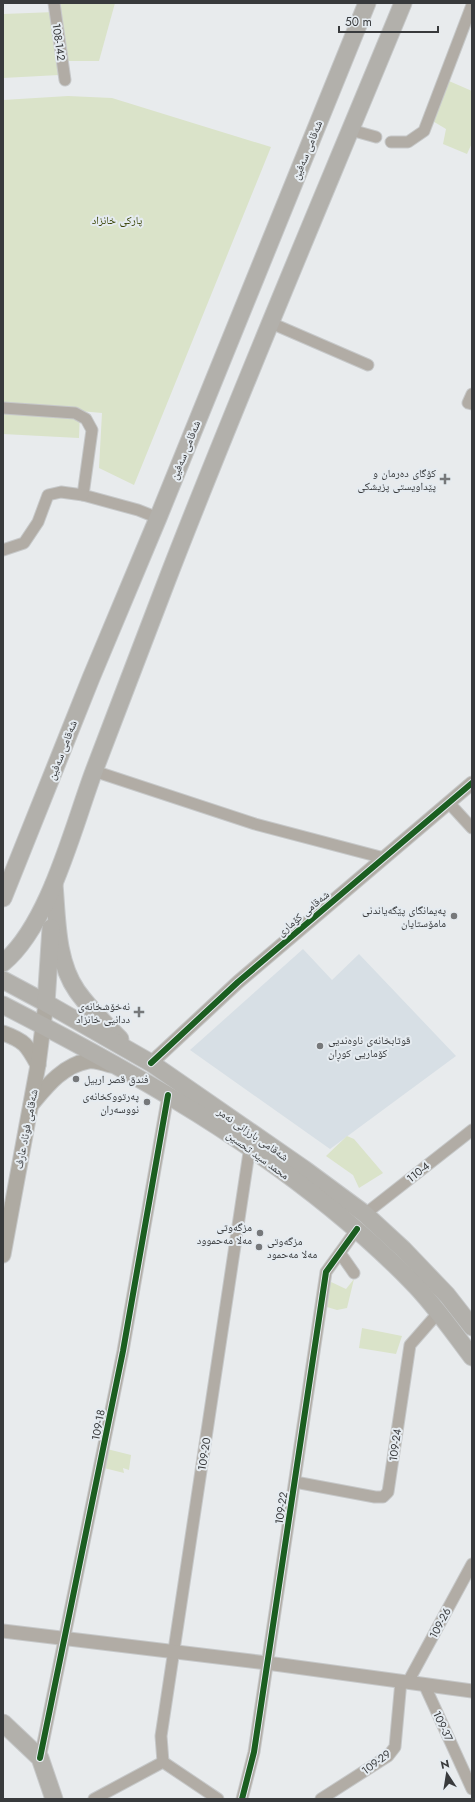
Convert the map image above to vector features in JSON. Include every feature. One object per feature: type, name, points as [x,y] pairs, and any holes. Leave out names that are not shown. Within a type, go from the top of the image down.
[{"type":"main road","name":"شەقامی سەفین","points":[[3,898],[91,678],[158,518],[367,3]]},
{"type":"main road","points":[[3,963],[21,946],[54,883],[94,771],[168,578],[403,3]]},
{"type":"main road","points":[[3,872],[26,842]]},
{"type":"main road","points":[[46,1003],[54,883]]},
{"type":"main road","points":[[54,883],[58,930],[65,965],[76,990],[130,1051]]},
{"type":"main road","name":"شەقامی بارزانی نەمر","points":[[3,980],[151,1063],[304,1169],[365,1214],[403,1248],[447,1295],[472,1328]]},
{"type":"main road","points":[[3,999],[23,1015]]},
{"type":"main road","name":"شەقامی فوئاد عارف","points":[[3,1255],[38,1065],[46,1003]]},
{"type":"main road","name":"محمد سید تحسین","points":[[3,1005],[43,1025],[168,1095],[250,1146],[357,1229],[412,1282],[438,1312],[472,1357]]},
{"type":"main road","points":[[3,1033],[21,1040],[30,1050],[38,1065]]},
{"type":"main road","points":[[31,1106],[65,1070],[90,1061],[114,1065]]},
{"type":"main road","points":[[3,1723],[40,1758],[54,1799]]},
{"type":"street","name":"108-142","points":[[54,3],[64,80]]},
{"type":"street","points":[[390,142],[408,142],[424,131],[472,5]]},
{"type":"street","points":[[351,130],[376,136]]},
{"type":"street","points":[[271,323],[368,365]]},
{"type":"street","points":[[472,394],[468,403],[472,404]]},
{"type":"street","points":[[3,408],[75,413],[86,419],[92,430],[83,495]]},
{"type":"street","points":[[3,550],[24,543],[38,522],[48,495],[61,492],[83,495],[138,510],[158,518]]},
{"type":"street","points":[[94,771],[254,824],[384,858]]},
{"type":"street","name":"شەقامی کۆماری","points":[[151,1063],[238,982],[472,783]]},
{"type":"street","points":[[449,803],[472,828]]},
{"type":"street","name":"109-18","points":[[40,1758],[123,1351],[168,1095]]},
{"type":"street","name":"110-4","points":[[365,1214],[472,1130]]},
{"type":"street","name":"109-20","points":[[163,1762],[161,1736],[250,1146]]},
{"type":"street","name":"109-22","points":[[242,1799],[254,1752],[326,1272],[357,1229]]},
{"type":"street","points":[[340,1253],[354,1273]]},
{"type":"street","name":"109-24","points":[[295,1482],[375,1497],[383,1497],[388,1492],[410,1345],[438,1312]]},
{"type":"street","name":"109-26","points":[[405,1682],[472,1564]]},
{"type":"street","points":[[3,1631],[65,1640],[267,1663],[472,1691]]},
{"type":"street","name":"109-29","points":[[321,1799],[388,1756],[395,1747],[405,1682]]},
{"type":"street","name":"109-37","points":[[424,1684],[472,1789]]},
{"type":"street","points":[[94,1799],[163,1762],[218,1799]]},
{"type":"shaded area","name":"قوتابخانەی ناوەندیی کۆماریی کوڕان","points":[[303,949],[332,980],[359,954],[456,1056],[330,1149],[190,1050]]},
{"type":"green space","points":[[59,3],[115,3],[99,61],[65,61]]},
{"type":"green space","points":[[55,12],[59,75],[3,78],[3,14]]},
{"type":"green space","points":[[449,81],[472,91],[472,143],[467,154],[443,144],[446,129],[431,120]]},
{"type":"green space","name":"پارکی خانزاد","points":[[68,96],[112,98],[271,147],[134,485],[99,468],[102,413],[80,411],[79,438],[3,434],[3,100]]},
{"type":"green space","points":[[347,1136],[354,1139],[383,1173],[359,1188],[353,1175],[326,1156]]},
{"type":"green space","points":[[354,1279],[347,1308],[337,1310],[327,1307],[329,1281],[346,1289]]},
{"type":"green space","points":[[362,1328],[402,1336],[396,1354],[359,1348]]},
{"type":"green space","points":[[107,1449],[131,1455],[129,1470],[123,1468],[124,1473],[104,1468]]},
{"type":"cycle path","points":[[151,1063],[238,982],[472,783]]},
{"type":"cycle path","points":[[40,1758],[123,1351],[168,1095]]},
{"type":"cycle path","points":[[242,1799],[254,1752],[326,1272],[357,1229]]},
{"type":"place","name":"کۆگای دەرمان و پێداویستی پزیشکی","points":[[445,479]]},
{"type":"place","name":"پەیمانگای پێگەیاندنی مامۆستایان","points":[[454,916]]},
{"type":"place","name":"نەخۆشخانەی ددانیی خانزاد","points":[[139,1012]]},
{"type":"place","name":"قوتابخانەی ناوەندیی کۆماریی کوڕان","points":[[320,1046]]},
{"type":"place","name":"فندق قصر اربيل","points":[[76,1079]]},
{"type":"place","name":"پەرتووکخانەی نووسەران","points":[[147,1102]]},
{"type":"place","name":"مزگەوتی مەلا مەحموود","points":[[260,1233]]},
{"type":"place","name":"مزگەوتی مەلا مەحمود","points":[[259,1247]]}]
